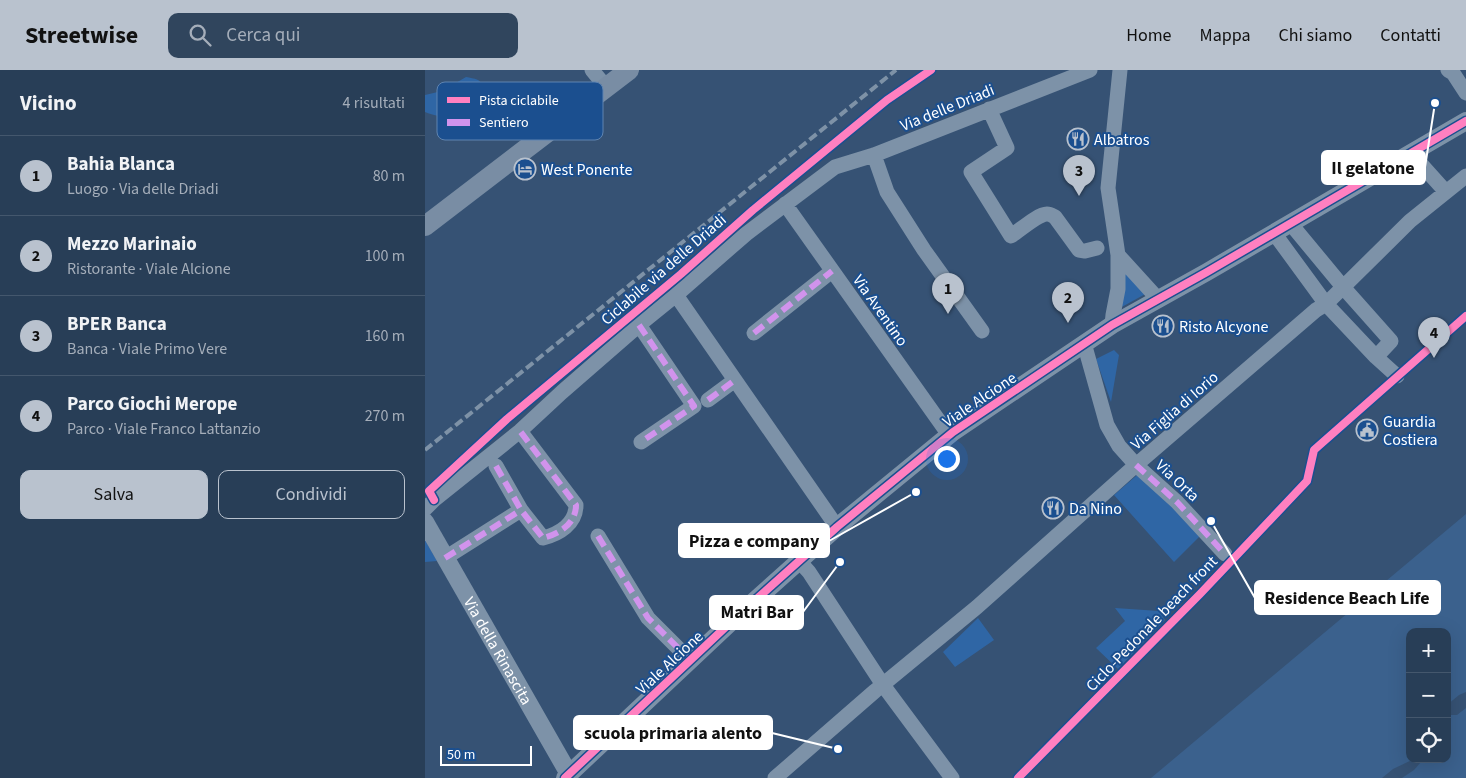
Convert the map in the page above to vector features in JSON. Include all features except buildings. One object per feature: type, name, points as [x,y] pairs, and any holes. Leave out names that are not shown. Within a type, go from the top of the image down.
[{"type":"main road","points":[[603,89],[629,70]]},
{"type":"main road","points":[[425,226],[537,140]]},
{"type":"street","points":[[592,70],[602,82]]},
{"type":"street","name":"Via delle Driadi","points":[[425,510],[434,500],[520,431],[562,392],[746,234],[835,167],[874,155],[1090,70]]},
{"type":"street","points":[[1112,325],[1118,289],[1119,255],[1108,188],[1120,70]]},
{"type":"street","points":[[1449,70],[1466,93]]},
{"type":"street","points":[[603,83],[606,87]]},
{"type":"street","points":[[989,109],[1007,148],[971,172],[1011,236],[1045,214],[1055,217],[1079,250],[1085,251],[1097,248]]},
{"type":"street","name":"Viale Alcione","points":[[569,777],[799,561],[837,527],[949,435],[1112,325],[1159,300],[1466,121]]},
{"type":"street","points":[[1411,153],[1442,195]]},
{"type":"street","points":[[874,155],[887,192],[924,250],[982,331]]},
{"type":"street","name":"Via Figlia di Iorio","points":[[775,778],[977,607],[1317,310],[1327,304],[1410,221],[1466,176]]},
{"type":"street","name":"Via Aventino","points":[[785,204],[949,435]]},
{"type":"street","points":[[1290,224],[1391,341],[1376,357]]},
{"type":"street","points":[[1274,233],[1327,304],[1376,357],[1397,376]]},
{"type":"street","points":[[1119,255],[1159,300]]},
{"type":"street","points":[[753,333],[832,271]]},
{"type":"street","points":[[676,295],[837,527]]},
{"type":"street","points":[[639,325],[694,406],[641,442]]},
{"type":"street","name":"Via Orta","points":[[1084,343],[1107,425],[1119,446],[1137,466],[1177,502],[1225,554]]},
{"type":"street","points":[[708,400],[735,380]]},
{"type":"street","points":[[496,466],[521,510],[543,538],[552,536],[567,527],[576,512],[576,505],[520,431]]},
{"type":"street","points":[[445,558],[521,510]]},
{"type":"street","name":"Via della Rinascita","points":[[425,522],[569,777]]},
{"type":"street","points":[[598,536],[648,618],[691,661]]},
{"type":"street","points":[[799,561],[809,572],[883,685],[952,778]]},
{"type":"shaded area","points":[[466,77],[481,82],[457,82]]},
{"type":"shaded area","points":[[437,92],[437,115],[425,112],[425,95]]},
{"type":"shaded area","points":[[1125,273],[1149,292],[1118,309]]},
{"type":"shaded area","points":[[1114,350],[1119,355],[1111,402],[1096,359]]},
{"type":"shaded area","points":[[1143,470],[1203,533],[1174,562],[1114,495]]},
{"type":"shaded area","points":[[1466,514],[1466,778],[1151,778]]},
{"type":"shaded area","points":[[425,540],[437,561],[425,562]]},
{"type":"shaded area","points":[[1115,608],[1159,611],[1165,620],[1118,669],[1096,648],[1125,621]]},
{"type":"shaded area","points":[[978,618],[994,640],[955,667],[943,652]]},
{"type":"pier","points":[[1466,692],[1466,708],[1457,715],[1451,715],[1451,702]]},
{"type":"pier","points":[[1406,763],[1420,763],[1402,778],[1382,778],[1393,769]]},
{"type":"railway","points":[[425,450],[896,70]]},
{"type":"marked path","points":[[754,333],[832,271]]},
{"type":"marked path","points":[[639,325],[694,406],[641,442]]},
{"type":"marked path","points":[[708,400],[735,380]]},
{"type":"marked path","points":[[496,466],[521,510],[543,538],[555,534],[570,523],[576,505],[520,431]]},
{"type":"marked path","points":[[1136,465],[1177,502],[1225,554]]},
{"type":"marked path","points":[[445,558],[521,510]]},
{"type":"marked path","points":[[598,536],[648,618],[691,661]]},
{"type":"cycle path","name":"Ciclabile via delle Driadi","points":[[434,500],[429,491],[507,419],[681,274],[753,210],[887,100],[931,70]]},
{"type":"cycle path","points":[[565,778],[732,621],[837,527],[953,432],[1112,325],[1207,272],[1466,121]]},
{"type":"cycle path","name":"Ciclo-Pedonale beach front","points":[[1018,778],[1200,594],[1307,481],[1314,450],[1466,316]]},
{"type":"place","name":"Il gelatone","points":[[1435,103]]},
{"type":"place","name":"Albatros","points":[[1078,139]]},
{"type":"place","name":"West Ponente","points":[[525,169]]},
{"type":"place","name":"BPER Banca","points":[[1079,196]]},
{"type":"place","name":"Bahia Blanca","points":[[948,314]]},
{"type":"place","name":"Mezzo Marinaio","points":[[1068,323]]},
{"type":"place","name":"Risto Alcyone","points":[[1163,326]]},
{"type":"place","name":"Parco Giochi Merope","points":[[1434,358]]},
{"type":"place","name":"Guardia Costiera","points":[[1367,430]]},
{"type":"place","name":"Pizza e company","points":[[916,492]]},
{"type":"place","name":"Da Nino","points":[[1053,508]]},
{"type":"place","name":"Residence Beach Life","points":[[1211,521]]},
{"type":"place","name":"Matri Bar","points":[[840,562]]},
{"type":"place","name":"scuola primaria alento","points":[[838,749]]}]
